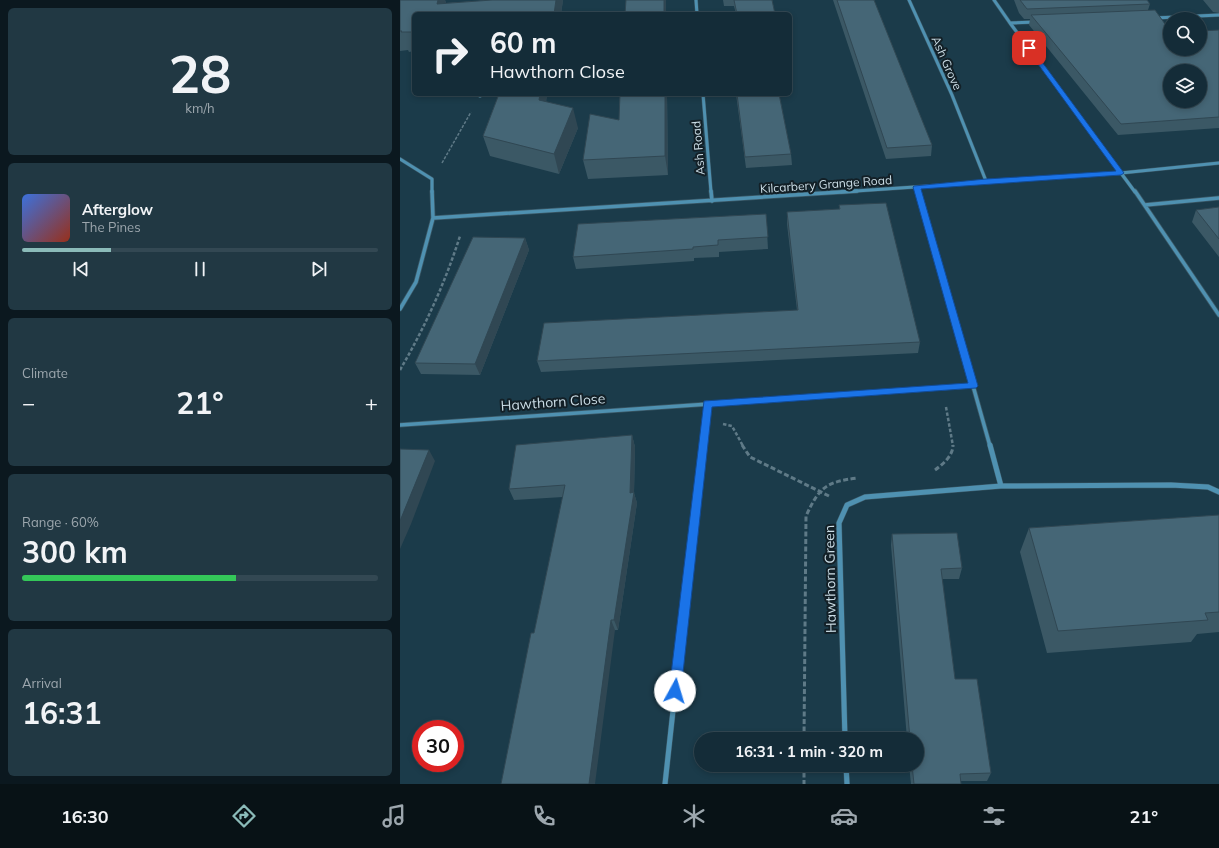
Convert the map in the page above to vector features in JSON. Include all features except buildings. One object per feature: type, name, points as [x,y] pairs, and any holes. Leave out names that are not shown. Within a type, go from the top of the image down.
[{"type":"street","points":[[696,0],[697,12]]},
{"type":"street","name":"Ash Grove","points":[[909,0],[952,95],[986,181]]},
{"type":"street","points":[[994,0],[1145,205],[1219,315]]},
{"type":"street","points":[[1149,18],[1219,15]]},
{"type":"street","points":[[1010,23],[1041,22]]},
{"type":"street","name":"Ash Road","points":[[703,96],[712,201]]},
{"type":"street","points":[[400,159],[432,179],[433,218],[416,282],[400,309]]},
{"type":"street","name":"Kilcarbery Grange Road","points":[[433,218],[712,201],[986,181],[1121,173],[1219,163]]},
{"type":"street","points":[[917,187],[1001,486]]},
{"type":"street","points":[[1145,205],[1219,198]]},
{"type":"street","name":"Hawthorn Close","points":[[400,425],[973,386]]},
{"type":"street","points":[[664,784],[707,403]]},
{"type":"street","points":[[847,505],[865,497],[1001,486],[1208,487],[1219,492]]},
{"type":"street","name":"Hawthorn Green","points":[[845,732],[839,523],[847,505]]},
{"type":"street","points":[[846,772],[847,784]]},
{"type":"path","points":[[432,179],[479,96]]},
{"type":"path","points":[[400,370],[417,342],[441,291],[465,216]]},
{"type":"path","points":[[704,426],[719,423],[732,426],[750,457],[847,505]]},
{"type":"path","points":[[804,772],[804,784]]},
{"type":"route","points":[[675,691],[707,403],[973,386],[917,187],[986,181],[1121,173],[1029,48]]}]
